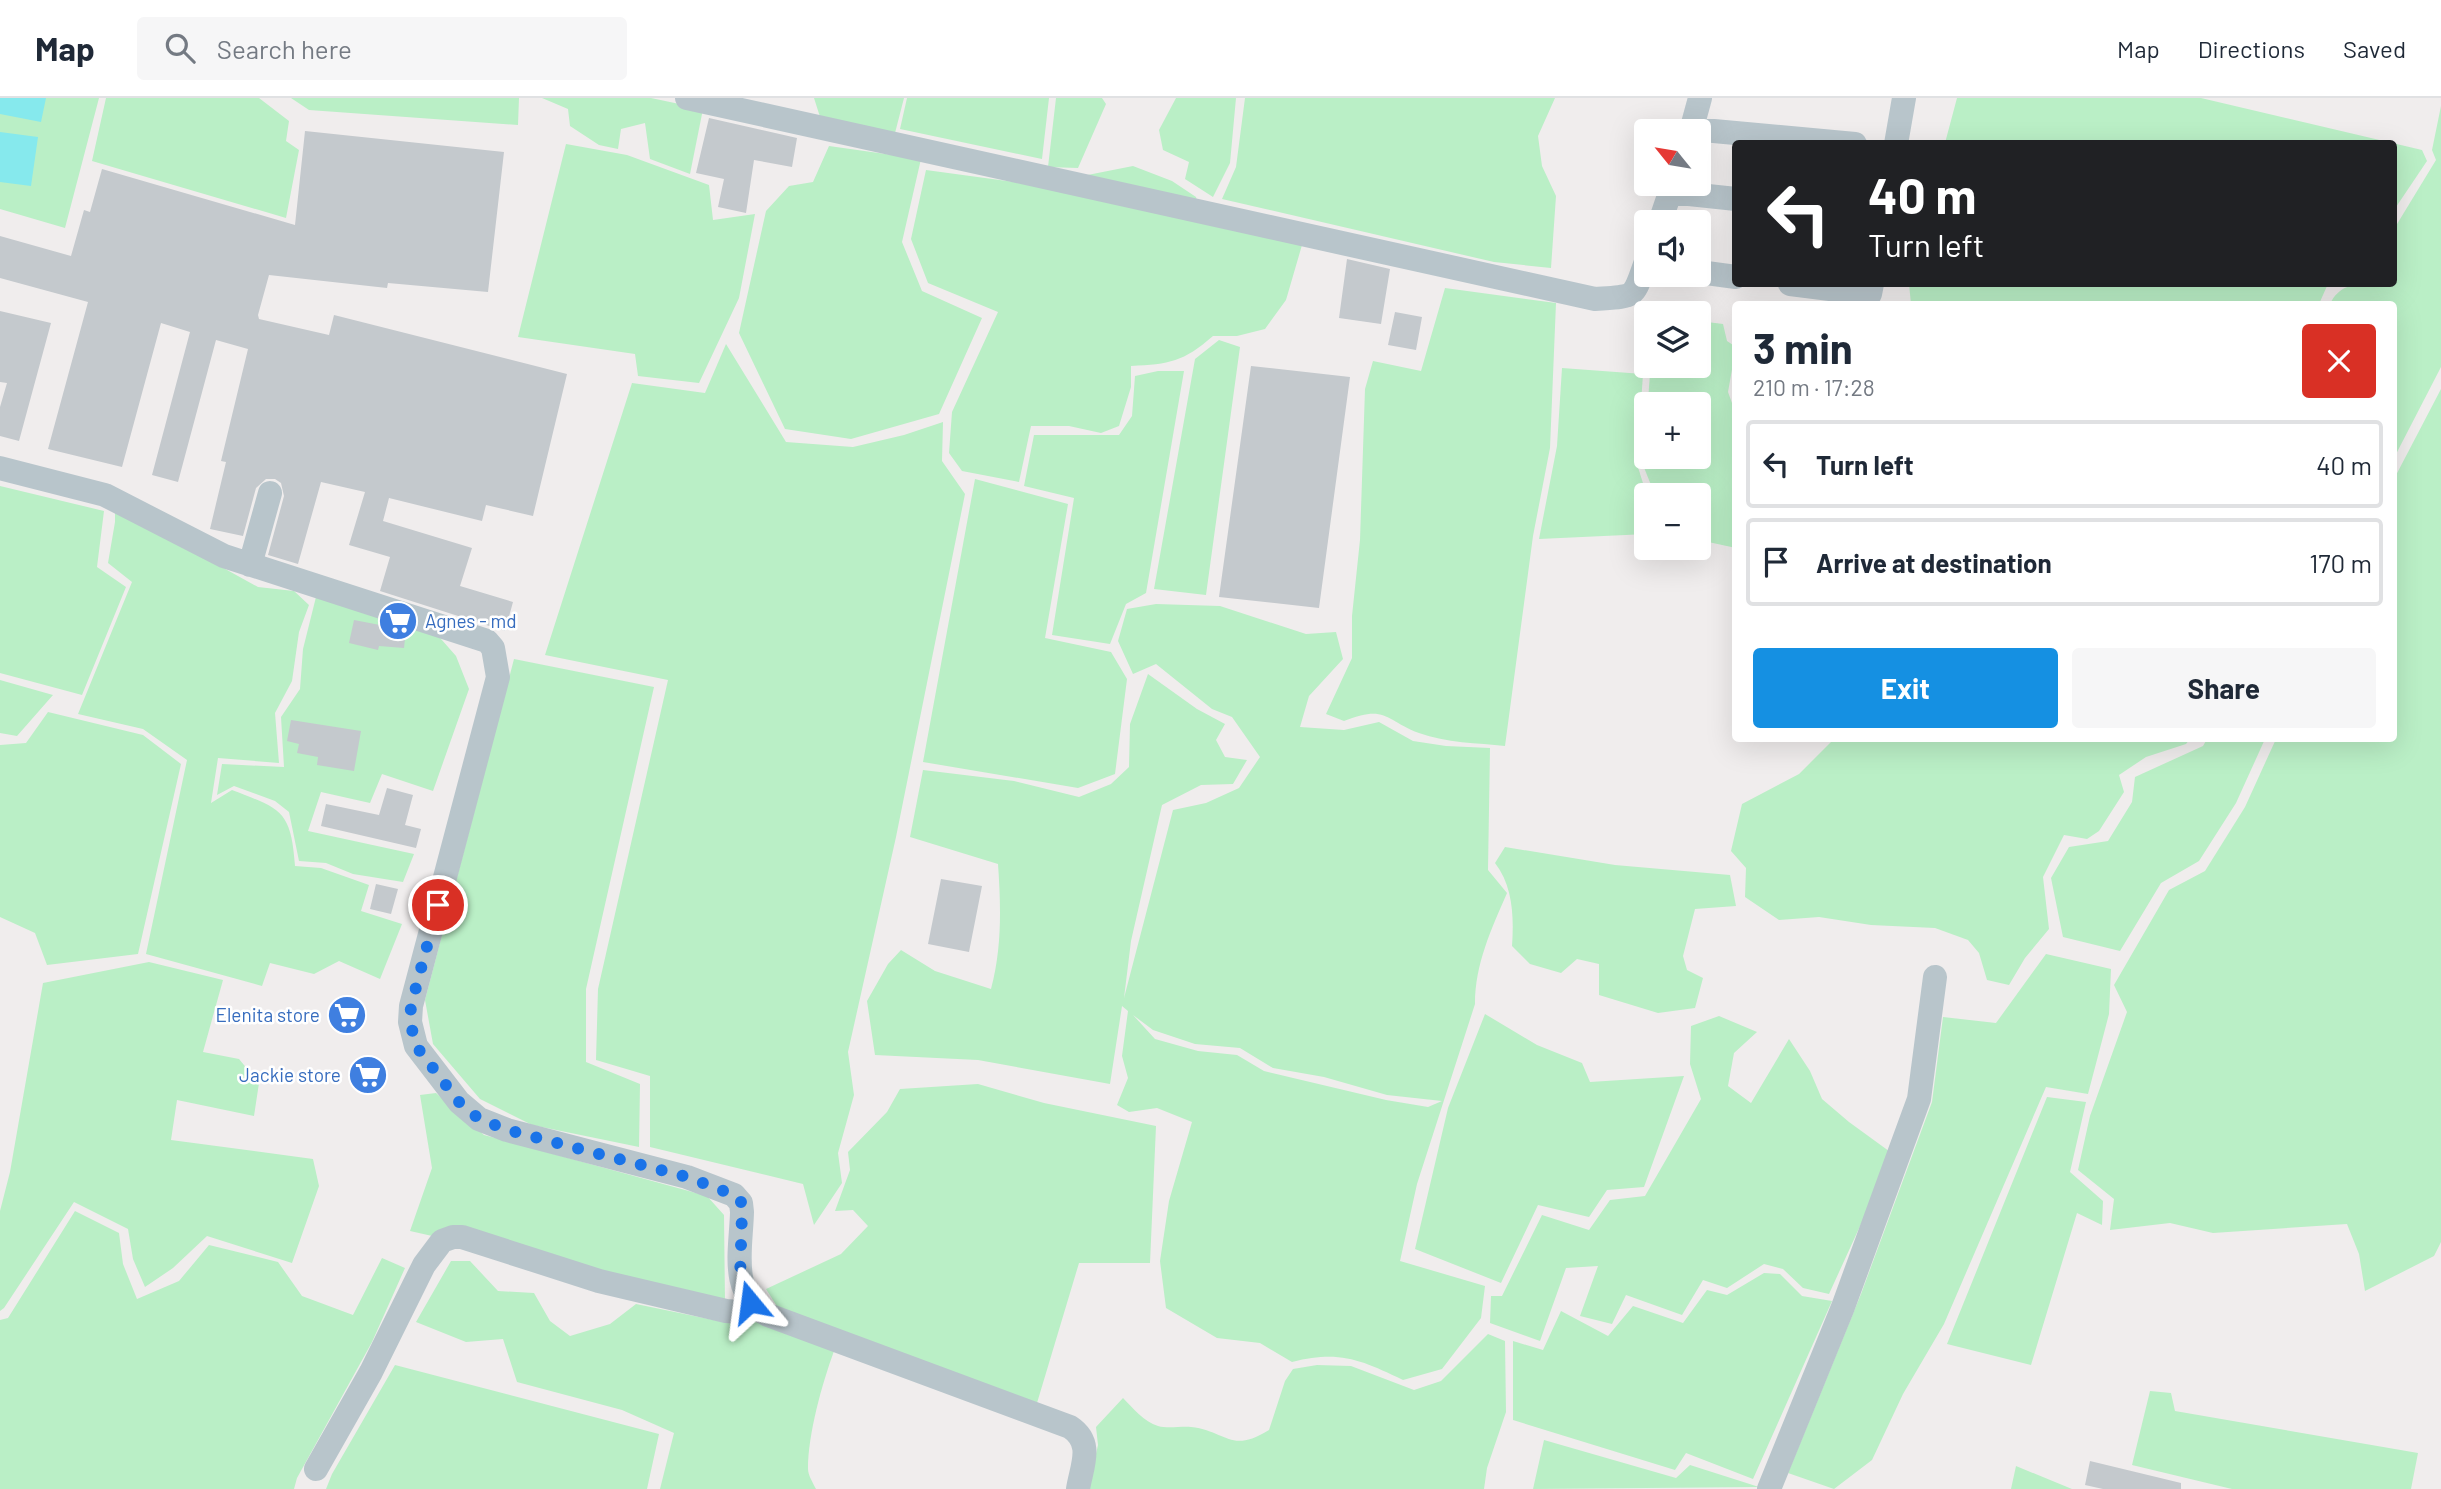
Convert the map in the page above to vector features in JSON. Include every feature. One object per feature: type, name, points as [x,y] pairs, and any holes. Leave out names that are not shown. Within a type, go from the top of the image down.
[{"type":"street","points":[[687,98],[1595,299],[1630,297],[1639,287]]},
{"type":"street","points":[[1695,119],[1700,98]]},
{"type":"street","points":[[1896,140],[1904,98]]},
{"type":"street","points":[[1712,132],[1808,140]]},
{"type":"street","points":[[1712,195],[1732,198]]},
{"type":"street","points":[[1711,274],[1732,276]]},
{"type":"street","points":[[1817,287],[1870,293],[1871,287]]},
{"type":"street","points":[[0,468],[105,495],[224,555],[250,565],[487,640],[493,648],[498,677],[411,1006],[410,1021],[416,1046],[459,1102],[479,1119],[508,1130],[687,1177],[738,1198],[742,1212],[740,1279],[754,1307],[768,1315],[1070,1427],[1083,1438],[1086,1445],[1078,1489]]},
{"type":"street","points":[[250,565],[270,493]]},
{"type":"street","points":[[1769,1489],[1875,1224],[1919,1099],[1935,977]]},
{"type":"street","points":[[316,1469],[371,1372],[424,1265],[438,1244],[447,1239],[462,1237],[599,1281],[726,1311],[739,1312],[750,1302]]},
{"type":"green space","points":[[0,98],[99,98],[65,228],[0,209]]},
{"type":"green space","points":[[106,98],[259,98],[289,121],[286,141],[299,150],[286,218],[92,161]]},
{"type":"green space","points":[[291,98],[519,98],[518,125],[309,110]]},
{"type":"green space","points":[[542,98],[651,98],[703,109],[690,174],[650,159],[645,123],[621,129],[618,149],[599,145],[570,126],[568,109]]},
{"type":"green space","points":[[814,98],[904,98],[895,133],[821,120]]},
{"type":"green space","points":[[907,98],[1049,98],[1042,159],[900,129]]},
{"type":"green space","points":[[1056,98],[1102,98],[1106,104],[1078,168],[1048,167]]},
{"type":"green space","points":[[1176,98],[1236,98],[1230,163],[1213,197],[1185,179],[1189,162],[1163,150],[1159,130]]},
{"type":"green space","points":[[1245,98],[1555,98],[1538,136],[1542,166],[1556,196],[1551,268],[1494,262],[1222,199],[1236,167]]},
{"type":"green space","points":[[1957,98],[2201,98],[2380,140],[1946,140]]},
{"type":"green space","points":[[2441,106],[2441,367],[2397,452],[2397,301],[2332,301],[2347,287],[2397,287],[2397,224],[2436,160],[2432,150]]},
{"type":"green space","points":[[566,144],[627,155],[709,185],[713,220],[755,214],[739,298],[699,383],[638,376],[635,354],[518,337]]},
{"type":"green space","points":[[2397,144],[2422,150],[2427,161],[2397,206]]},
{"type":"green space","points":[[829,146],[921,159],[902,242],[922,291],[982,318],[939,414],[851,439],[785,429],[739,333],[766,211],[789,186],[813,182]]},
{"type":"green space","points":[[1133,166],[1172,181],[1196,197],[1202,220],[1302,245],[1286,300],[1265,329],[1237,336],[1213,336],[1175,360],[1131,366],[1131,387],[1119,426],[1101,433],[1069,426],[1031,426],[1019,482],[962,471],[949,453],[952,412],[998,312],[928,283],[911,239],[926,170],[1037,185]]},
{"type":"green space","points":[[1909,287],[2327,287],[2320,301],[1911,301]]},
{"type":"green space","points":[[1445,288],[1556,303],[1550,448],[1533,536],[1505,746],[1429,736],[1377,714],[1344,721],[1326,714],[1352,658],[1352,616],[1360,540],[1365,389],[1373,361],[1421,371]]},
{"type":"green space","points":[[1711,322],[1723,324],[1727,341],[1732,344],[1732,370],[1728,392],[1732,403],[1732,547],[1711,543],[1711,483],[1650,483],[1645,469],[1711,469],[1711,392],[1649,392],[1650,378],[1711,378]]},
{"type":"green space","points":[[1219,340],[1240,347],[1206,595],[1154,589],[1195,359]]},
{"type":"green space","points":[[726,344],[786,442],[853,447],[943,422],[942,461],[965,494],[896,837],[848,1052],[854,1095],[838,1153],[842,1183],[814,1225],[803,1184],[650,1147],[650,1076],[596,1060],[598,989],[668,680],[545,655],[632,383],[705,393]]},
{"type":"green space","points":[[1562,368],[1634,373],[1634,378],[1643,378],[1642,392],[1634,392],[1634,469],[1639,469],[1643,483],[1634,483],[1634,535],[1539,539],[1557,446]]},
{"type":"green space","points":[[1158,371],[1184,371],[1146,593],[1126,604],[1110,644],[1052,635],[1074,498],[1024,486],[1034,435],[1119,435],[1132,416],[1135,376]]},
{"type":"green space","points":[[2441,389],[2441,1242],[2434,1256],[2365,1291],[2359,1254],[2347,1224],[2213,1233],[2170,1223],[2110,1230],[2114,1199],[2078,1170],[2090,1116],[2127,1012],[2114,985],[2169,890],[2205,871],[2245,807],[2275,742],[2397,742],[2397,473]]},
{"type":"green space","points":[[975,479],[1068,504],[1045,638],[1111,652],[1127,679],[1115,774],[1078,788],[923,762]]},
{"type":"green space","points":[[0,486],[104,511],[97,567],[126,587],[82,695],[0,673]]},
{"type":"green space","points":[[115,508],[258,587],[294,591],[309,605],[299,632],[292,681],[275,713],[279,763],[218,758],[211,803],[232,790],[262,802],[280,814],[286,822],[295,866],[321,868],[369,885],[361,911],[402,924],[380,979],[339,961],[314,974],[270,963],[262,986],[146,954],[187,760],[143,729],[78,714],[132,582],[108,563]]},
{"type":"green space","points":[[316,597],[434,631],[456,656],[469,689],[433,791],[382,774],[370,803],[321,792],[308,831],[414,854],[403,882],[353,874],[326,863],[299,861],[289,812],[275,801],[234,786],[217,795],[222,764],[284,767],[281,717],[300,689],[303,649]]},
{"type":"green space","points":[[1156,604],[1220,606],[1306,634],[1336,632],[1343,659],[1309,696],[1300,727],[1344,730],[1379,722],[1413,741],[1490,748],[1488,870],[1507,893],[1481,961],[1475,1004],[1417,1184],[1400,1261],[1485,1286],[1481,1318],[1442,1369],[1403,1380],[1350,1359],[1324,1357],[1292,1362],[1260,1343],[1217,1338],[1166,1308],[1160,1261],[1169,1201],[1192,1122],[1157,1108],[1129,1112],[1117,1105],[1128,1078],[1122,1056],[1128,1011],[1122,1006],[1110,1084],[978,1060],[875,1055],[867,1001],[888,964],[901,950],[935,971],[991,989],[995,974],[1000,927],[998,864],[910,837],[923,770],[1014,781],[1079,797],[1111,784],[1129,767],[1130,724],[1148,674],[1197,709],[1225,724],[1216,740],[1225,757],[1247,760],[1233,784],[1201,785],[1162,805],[1131,941],[1124,998],[1173,810],[1206,803],[1239,788],[1260,757],[1232,717],[1212,709],[1156,664],[1133,674],[1118,641],[1127,609]],"holes":[[[1133,1015],[1153,1030],[1195,1044],[1240,1048],[1273,1068],[1324,1077],[1387,1095],[1442,1101],[1428,1107],[1386,1100],[1264,1071],[1237,1055],[1198,1051],[1155,1039]]]},
{"type":"green space","points":[[514,659],[654,687],[586,989],[586,1062],[640,1084],[639,1147],[532,1125],[480,1099],[433,1044],[425,1000]]},
{"type":"green space","points":[[0,680],[53,695],[17,736],[0,733]]},
{"type":"green space","points":[[48,712],[143,735],[181,764],[138,954],[47,965],[35,933],[0,917],[0,745],[26,743]]},
{"type":"green space","points":[[1831,742],[2188,742],[2146,757],[2119,775],[2124,792],[2099,831],[2087,839],[2064,835],[2043,877],[2049,929],[2025,958],[2009,985],[1987,980],[1979,953],[1968,940],[1935,928],[1871,925],[1819,917],[1779,920],[1745,897],[1746,868],[1731,851],[1742,804],[1799,774]]},
{"type":"green space","points":[[2205,742],[2264,742],[2236,803],[2199,861],[2161,883],[2120,951],[2063,937],[2051,878],[2069,847],[2108,841],[2132,802],[2135,777],[2203,746]]},
{"type":"green space","points":[[1505,847],[1615,865],[1730,875],[1736,906],[1695,909],[1683,956],[1687,970],[1703,978],[1695,1008],[1658,1013],[1599,995],[1599,964],[1577,959],[1561,973],[1530,964],[1512,946],[1513,924],[1509,892],[1495,863]]},
{"type":"green space","points":[[2046,954],[2111,969],[2109,1014],[2088,1094],[2046,1087],[1944,1324],[1903,1394],[1872,1460],[1834,1489],[1788,1473],[1861,1294],[1932,1102],[1943,1017],[1996,1023]]},
{"type":"green space","points":[[149,962],[223,980],[203,1052],[239,1059],[259,1083],[254,1116],[177,1100],[171,1140],[313,1159],[319,1186],[292,1263],[207,1236],[173,1268],[145,1287],[133,1259],[128,1229],[74,1202],[0,1311],[0,1211],[10,1172],[43,983]]},
{"type":"green space","points":[[1485,1014],[1537,1045],[1582,1063],[1590,1082],[1684,1076],[1644,1187],[1607,1190],[1589,1217],[1538,1205],[1501,1283],[1415,1249],[1448,1108]]},
{"type":"green space","points":[[1719,1016],[1757,1032],[1734,1053],[1728,1086],[1751,1103],[1789,1039],[1810,1071],[1822,1099],[1893,1154],[1829,1294],[1803,1288],[1783,1269],[1764,1264],[1727,1288],[1703,1280],[1682,1315],[1626,1295],[1612,1324],[1580,1316],[1598,1266],[1566,1268],[1540,1341],[1490,1323],[1491,1296],[1502,1296],[1542,1215],[1589,1230],[1610,1200],[1645,1196],[1701,1099],[1690,1064],[1691,1026]]},
{"type":"green space","points":[[978,1084],[1044,1103],[1156,1126],[1150,1263],[1079,1263],[1037,1403],[778,1308],[766,1289],[841,1254],[868,1226],[853,1210],[835,1211],[850,1170],[848,1152],[887,1112],[900,1089]]},
{"type":"green space","points":[[436,1093],[484,1135],[707,1196],[724,1215],[725,1302],[410,1231],[432,1168],[420,1095]]},
{"type":"green space","points":[[2047,1097],[2086,1102],[2070,1172],[2103,1201],[2102,1225],[2077,1213],[2031,1365],[1947,1344]]},
{"type":"green space","points":[[75,1211],[119,1233],[123,1264],[137,1299],[179,1281],[209,1245],[278,1262],[302,1296],[353,1315],[382,1258],[405,1268],[372,1342],[297,1478],[294,1489],[0,1489],[0,1320],[8,1318]]},
{"type":"green space","points":[[451,1261],[470,1261],[498,1291],[534,1293],[550,1321],[570,1336],[610,1324],[636,1304],[733,1324],[753,1321],[834,1351],[820,1394],[810,1440],[808,1471],[816,1489],[660,1489],[674,1433],[622,1410],[517,1382],[503,1339],[466,1342],[416,1322]]},
{"type":"green space","points":[[1764,1273],[1780,1274],[1802,1296],[1832,1301],[1753,1479],[1686,1453],[1675,1470],[1513,1420],[1513,1341],[1543,1350],[1561,1311],[1608,1336],[1633,1306],[1683,1323],[1707,1290],[1727,1295]]},
{"type":"green space","points":[[1488,1334],[1505,1341],[1506,1412],[1487,1468],[1484,1489],[1088,1489],[1098,1445],[1096,1427],[1123,1398],[1143,1418],[1158,1426],[1191,1427],[1237,1441],[1245,1440],[1269,1430],[1285,1381],[1293,1369],[1317,1365],[1351,1366],[1414,1390],[1441,1381]]},
{"type":"green space","points":[[395,1365],[659,1434],[647,1489],[326,1489]]},
{"type":"green space","points":[[2150,1391],[2171,1393],[2175,1411],[2418,1453],[2411,1489],[2232,1489],[2132,1465]]},
{"type":"green space","points":[[1544,1440],[1676,1478],[1690,1465],[1759,1487],[1533,1489]]},
{"type":"green space","points":[[2016,1466],[2072,1489],[2011,1489]]},
{"type":"water","points":[[0,98],[46,98],[41,122],[0,114]]},
{"type":"water","points":[[0,132],[38,137],[31,186],[0,182]]},
{"type":"building","points":[[709,118],[797,138],[792,167],[754,160],[746,213],[718,207],[724,179],[696,173]]},
{"type":"building","points":[[305,131],[504,152],[488,292],[388,283],[387,288],[269,275],[258,315],[259,319],[329,335],[334,315],[567,374],[533,516],[486,505],[482,521],[389,498],[383,521],[472,548],[460,586],[513,602],[505,631],[380,591],[390,557],[349,545],[365,492],[321,482],[298,564],[268,555],[284,496],[281,483],[275,479],[266,479],[256,488],[243,536],[210,529],[226,462],[221,461],[248,349],[216,340],[178,482],[152,475],[190,332],[161,323],[122,467],[48,449],[88,302],[0,278],[0,236],[71,256],[84,210],[90,212],[102,169],[295,225]]},
{"type":"building","points":[[1347,259],[1390,269],[1381,324],[1339,318]]},
{"type":"building","points":[[0,311],[51,323],[19,441],[0,436],[0,407],[7,383],[0,382]]},
{"type":"building","points":[[1395,312],[1422,317],[1416,350],[1388,345]]},
{"type":"building","points":[[1251,366],[1350,377],[1319,608],[1219,597]]},
{"type":"building","points":[[354,620],[406,630],[404,648],[379,646],[378,650],[349,643]]},
{"type":"building","points":[[291,720],[361,731],[354,771],[317,765],[318,757],[297,753],[299,744],[287,741]]},
{"type":"building","points":[[387,788],[413,795],[405,825],[421,829],[416,848],[321,826],[326,804],[379,815]]},
{"type":"building","points":[[941,879],[982,886],[969,952],[928,944]]},
{"type":"building","points":[[376,884],[398,889],[391,914],[370,909]]},
{"type":"building","points":[[2090,1461],[2181,1483],[2181,1489],[2103,1489],[2085,1485]]},
{"type":"place","name":"Agnes - md","points":[[398,621]]},
{"type":"place","name":"Elenita store","points":[[347,1015]]},
{"type":"place","name":"Jackie store","points":[[368,1075]]},
{"type":"route","points":[[438,905],[411,1006],[410,1021],[416,1046],[445,1085],[459,1102],[479,1119],[508,1130],[687,1177],[734,1195],[741,1202],[742,1212],[740,1279],[750,1302]]}]
